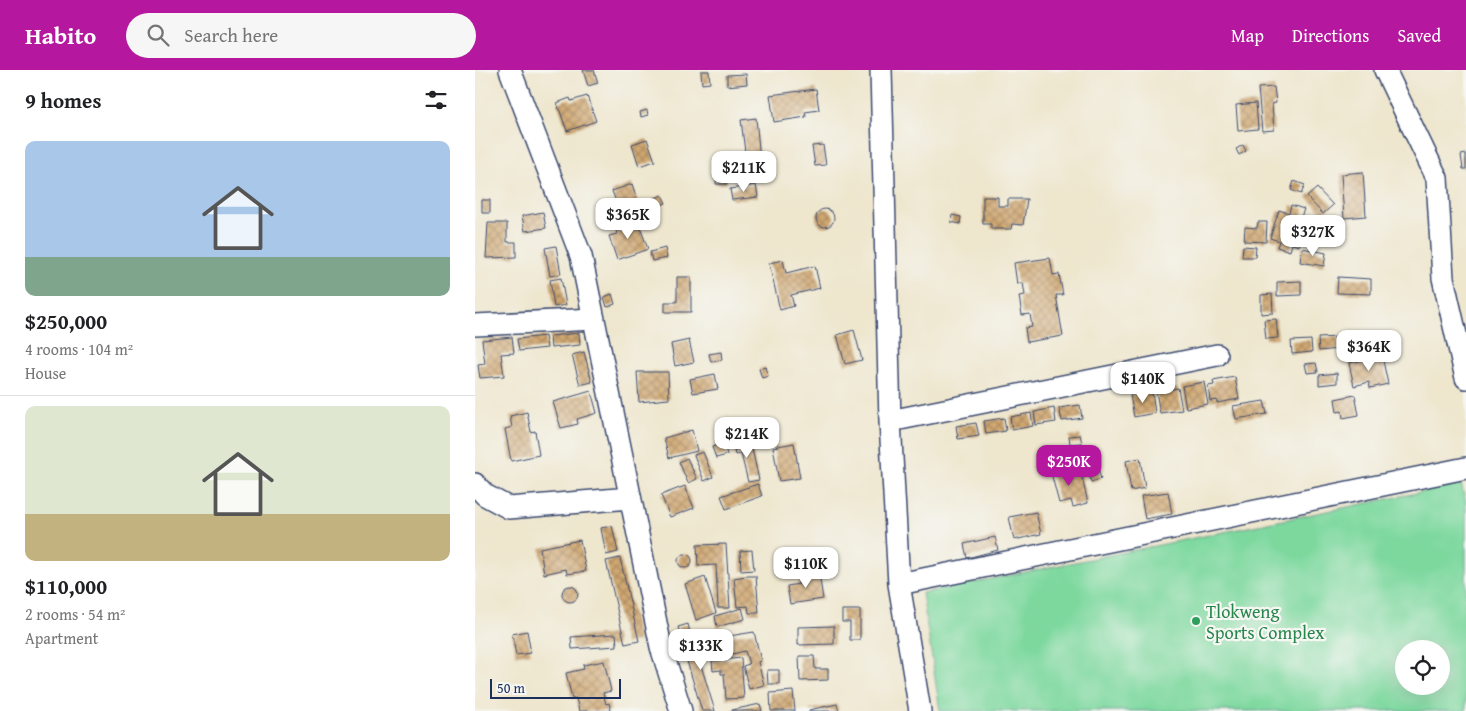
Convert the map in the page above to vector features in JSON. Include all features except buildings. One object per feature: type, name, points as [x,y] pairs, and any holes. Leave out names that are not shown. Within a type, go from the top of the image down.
[{"type":"street","points":[[510,70],[577,243],[661,647],[681,711]]},
{"type":"street","points":[[881,70],[890,421],[899,584],[920,711]]},
{"type":"street","points":[[1385,70],[1437,178],[1443,278],[1466,378]]},
{"type":"street","points":[[475,325],[594,319]]},
{"type":"street","points":[[890,421],[1217,355]]},
{"type":"street","points":[[899,584],[1466,468]]},
{"type":"street","points":[[475,484],[485,495],[509,508],[631,498]]},
{"type":"green space","name":"Tlokweng Sports Complex","points":[[1461,484],[1466,502],[1466,711],[940,711],[922,593]]},
{"type":"place","name":"Tlokweng Sports Complex","points":[[1196,621]]}]
